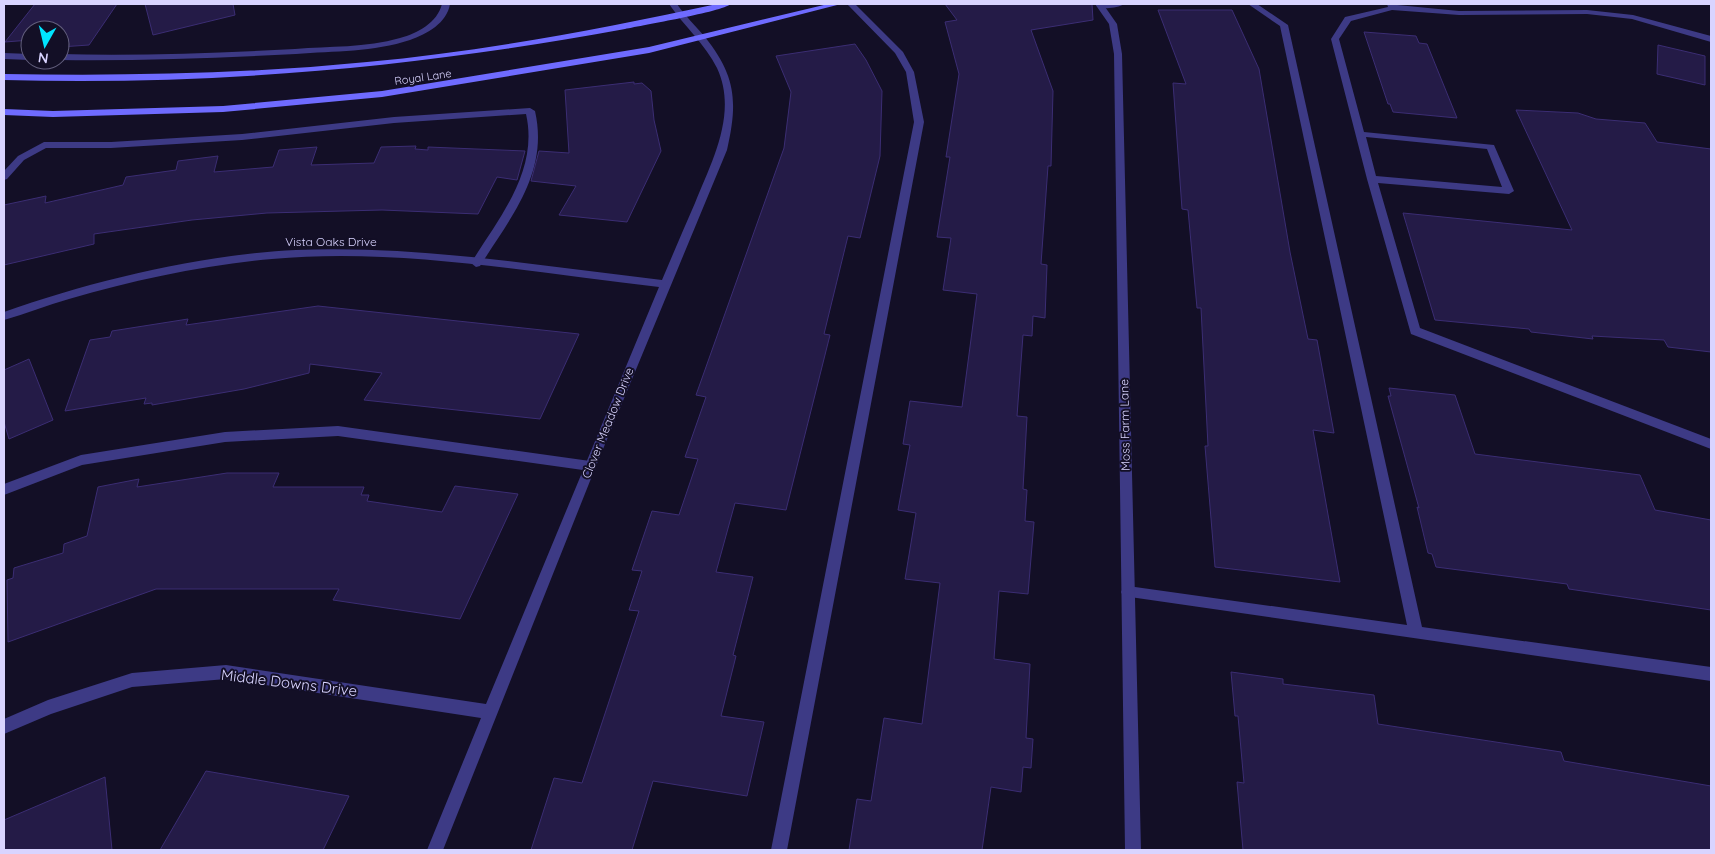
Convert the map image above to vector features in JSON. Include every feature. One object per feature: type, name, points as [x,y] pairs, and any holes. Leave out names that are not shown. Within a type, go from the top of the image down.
[{"type":"main road","name":"Royal Lane","points":[[4,77],[180,79],[316,71],[457,55],[580,35],[727,4]]},
{"type":"main road","name":"Royal Lane","points":[[4,112],[53,114],[223,109],[302,103],[460,83],[649,50],[837,4]]},
{"type":"street","points":[[70,58],[247,54],[362,46],[398,41],[419,34],[436,22],[446,9],[446,4]]},
{"type":"street","name":"Clover Meadow Drive","points":[[435,850],[590,466],[722,150],[730,117],[727,78],[701,38],[680,15],[673,4]]},
{"type":"street","points":[[779,850],[919,122],[910,72],[899,52],[851,4]]},
{"type":"street","points":[[1100,5],[1120,4]]},
{"type":"street","points":[[1252,4],[1284,25],[1416,632]]},
{"type":"street","points":[[1455,4],[1459,13]]},
{"type":"street","points":[[1574,4],[1587,12]]},
{"type":"street","points":[[1587,12],[1594,4]]},
{"type":"street","name":"Moss Farm Lane","points":[[1100,5],[1113,24],[1118,54],[1133,850]]},
{"type":"street","points":[[1711,39],[1633,17],[1587,12],[1459,13],[1391,6],[1348,18],[1335,39],[1414,331],[1711,444]]},
{"type":"street","points":[[4,56],[20,57]]},
{"type":"street","points":[[4,177],[21,158],[44,145],[111,145],[242,137],[394,120],[530,111],[536,125],[534,155],[518,195],[476,263]]},
{"type":"street","points":[[1360,134],[1491,147],[1509,191],[1372,178]]},
{"type":"street","name":"Vista Oaks Drive","points":[[4,314],[91,289],[242,257],[318,253],[395,256],[476,263],[665,284]]},
{"type":"street","points":[[4,490],[80,460],[225,437],[338,431],[590,466]]},
{"type":"street","points":[[1128,592],[1711,674]]},
{"type":"street","name":"Middle Downs Drive","points":[[4,727],[48,706],[132,680],[226,672],[492,712]]},
{"type":"building","points":[[35,4],[117,4],[89,45],[70,46],[70,20],[22,20]]},
{"type":"building","points":[[145,4],[233,4],[235,15],[153,35]]},
{"type":"building","points":[[945,4],[1092,4],[1093,20],[1031,30],[1053,91],[1051,166],[1048,166],[1041,264],[1047,265],[1045,318],[1033,316],[1032,336],[1023,335],[1017,416],[1027,417],[1023,489],[1027,490],[1025,521],[1034,522],[1028,594],[999,591],[994,659],[1030,664],[1026,738],[1033,739],[1031,768],[1023,767],[1021,792],[991,787],[982,850],[849,850],[857,799],[871,801],[884,718],[922,724],[940,583],[905,579],[916,513],[898,510],[910,445],[903,444],[910,401],[962,407],[977,294],[943,290],[951,238],[937,237],[950,157],[946,157],[959,74],[945,22],[957,20]]},
{"type":"building","points":[[1158,10],[1232,10],[1259,69],[1290,252],[1308,339],[1317,340],[1334,433],[1313,430],[1340,582],[1215,567],[1205,446],[1208,446],[1201,308],[1197,308],[1188,210],[1182,209],[1173,83],[1186,84]]},
{"type":"building","points":[[20,23],[20,41],[5,42]]},
{"type":"building","points":[[1364,32],[1416,36],[1419,43],[1427,44],[1457,118],[1393,112],[1390,104],[1388,104]]},
{"type":"building","points":[[855,44],[866,60],[882,91],[880,156],[860,238],[848,236],[824,334],[830,335],[786,510],[735,503],[716,572],[753,577],[733,655],[736,656],[721,716],[764,722],[747,796],[653,781],[632,850],[531,850],[554,778],[582,783],[639,611],[629,610],[642,571],[632,570],[652,511],[679,515],[698,459],[685,457],[706,397],[696,395],[784,148],[791,92],[776,56]]},
{"type":"building","points":[[1658,45],[1705,56],[1705,85],[1657,74]]},
{"type":"building","points":[[634,82],[634,84],[642,83],[651,91],[654,120],[661,151],[627,222],[559,215],[576,186],[531,181],[539,151],[569,153],[565,90]]},
{"type":"building","points":[[1516,110],[1578,113],[1596,119],[1645,123],[1657,142],[1711,149],[1711,352],[1668,347],[1664,340],[1592,336],[1593,339],[1531,332],[1529,329],[1435,320],[1403,213],[1572,230]]},
{"type":"building","points":[[416,146],[415,149],[428,150],[428,147],[525,151],[517,180],[497,177],[478,214],[382,210],[267,213],[192,220],[94,234],[94,244],[4,265],[4,205],[46,196],[45,203],[123,185],[126,177],[176,170],[178,161],[218,156],[214,172],[273,167],[279,150],[317,147],[311,165],[374,163],[381,147]]},
{"type":"building","points":[[318,306],[579,334],[540,419],[364,400],[382,373],[310,364],[309,373],[244,389],[152,405],[152,403],[144,404],[146,398],[65,411],[90,340],[110,337],[112,331],[188,319],[186,325]]},
{"type":"building","points":[[29,359],[53,420],[9,439],[4,422],[4,370]]},
{"type":"building","points":[[1389,388],[1455,395],[1475,454],[1640,475],[1655,510],[1711,520],[1711,610],[1569,589],[1567,584],[1436,567],[1432,554],[1428,553],[1417,507],[1419,508],[1388,396],[1391,396]]},
{"type":"building","points":[[227,473],[279,473],[273,487],[364,487],[361,495],[369,495],[367,501],[442,512],[455,486],[518,494],[460,619],[333,600],[339,589],[156,589],[8,642],[7,580],[13,578],[14,568],[63,553],[64,544],[87,536],[98,487],[139,479],[137,487]]},
{"type":"building","points":[[1231,672],[1283,679],[1283,684],[1374,695],[1378,724],[1561,752],[1564,761],[1711,786],[1711,850],[1243,850],[1237,782],[1244,783],[1238,716],[1235,716]]},
{"type":"building","points":[[206,771],[349,796],[323,850],[160,850]]},
{"type":"building","points":[[105,777],[112,850],[4,850],[4,820]]}]
